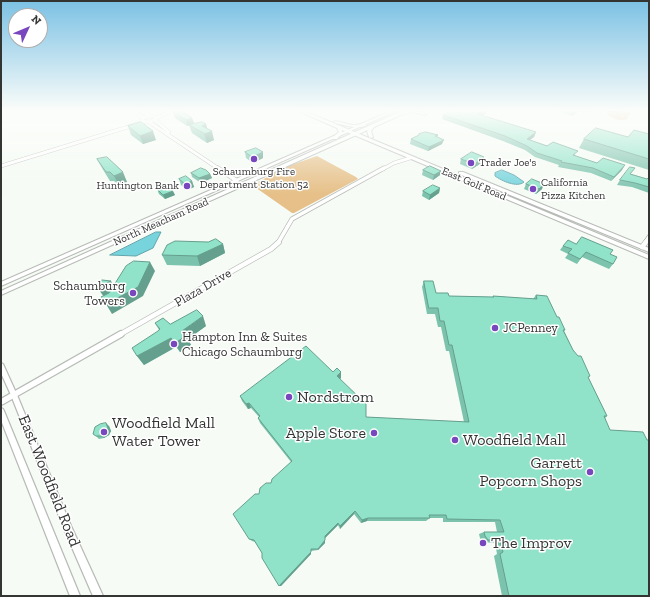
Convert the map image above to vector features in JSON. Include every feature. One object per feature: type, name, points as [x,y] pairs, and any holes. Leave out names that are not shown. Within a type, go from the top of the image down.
[{"type":"main road","name":"North Meacham Road","points":[[1,284],[335,138]]},
{"type":"main road","name":"North Meacham Road","points":[[1,293],[347,138]]},
{"type":"main road","points":[[347,138],[365,139]]},
{"type":"main road","name":"East Golf Road","points":[[376,138],[649,250]]},
{"type":"main road","name":"East Golf Road","points":[[365,139],[649,257]]},
{"type":"street","points":[[1,166],[89,138]]},
{"type":"street","points":[[174,138],[237,181]]},
{"type":"street","name":"Plaza Drive","points":[[1,402],[271,249],[281,240],[292,219],[394,162],[403,154]]},
{"type":"street","name":"Plaza Drive","points":[[394,162],[410,158]]},
{"type":"street","points":[[642,248],[649,237]]},
{"type":"street","name":"East Woodfield Road","points":[[1,366],[68,530],[98,596]]},
{"type":"street","name":"East Woodfield Road","points":[[1,411],[75,596]]},
{"type":"shaded area","points":[[317,156],[358,179],[294,213],[252,185],[291,165]]},
{"type":"water","points":[[502,170],[514,175],[524,182],[521,184],[514,184],[505,182],[495,176],[495,173]]},
{"type":"water","points":[[156,232],[161,232],[153,248],[136,256],[110,255]]},
{"type":"building","points":[[439,138],[444,140],[429,147],[411,139]]},
{"type":"building","points":[[509,138],[528,138],[527,139],[547,146],[553,142],[578,151],[573,155],[597,163],[603,158],[625,165],[614,177],[593,168],[561,162],[562,161],[537,153],[527,146]]},
{"type":"building","points":[[649,138],[649,159],[584,139]]},
{"type":"building","points":[[256,148],[263,152],[252,157],[245,152]]},
{"type":"building","points":[[472,152],[484,157],[474,164],[461,159]]},
{"type":"building","points":[[107,157],[123,172],[114,176],[110,172],[106,172],[97,159]]},
{"type":"building","points":[[430,166],[441,171],[434,175],[423,170]]},
{"type":"building","points":[[630,167],[635,168],[630,174],[647,179],[649,177],[649,187],[620,180]]},
{"type":"building","points":[[201,168],[210,174],[199,178],[191,173]]},
{"type":"building","points":[[186,176],[192,181],[185,184],[179,179]]},
{"type":"building","points":[[532,179],[544,184],[539,189],[526,184]]},
{"type":"building","points":[[165,185],[173,191],[163,195],[157,189]]},
{"type":"building","points":[[433,185],[440,188],[430,195],[423,191]]},
{"type":"building","points":[[582,237],[613,250],[610,254],[617,257],[613,264],[586,252],[580,259],[568,253],[572,249],[563,246],[568,240],[576,244]]},
{"type":"building","points":[[216,239],[223,244],[197,256],[162,255],[167,245],[175,241],[208,242]]},
{"type":"building","points":[[134,261],[150,262],[138,287],[106,304],[101,297],[109,293],[126,266]]},
{"type":"building","points":[[102,280],[111,281],[97,287]]},
{"type":"building","name":"Woodfield Mall","points":[[424,281],[433,281],[436,293],[448,293],[449,296],[494,297],[493,296],[537,299],[536,295],[547,296],[557,317],[559,317],[565,330],[563,330],[573,350],[578,356],[581,356],[590,376],[588,377],[607,416],[604,416],[610,430],[643,432],[647,440],[649,440],[649,596],[509,596],[500,554],[503,552],[500,541],[488,540],[484,532],[504,532],[500,520],[447,519],[446,515],[429,515],[430,518],[368,518],[362,520],[355,511],[340,526],[338,523],[325,536],[325,540],[318,549],[311,549],[311,552],[279,586],[262,558],[262,553],[254,540],[249,539],[233,514],[255,494],[259,494],[260,488],[266,483],[271,483],[272,479],[292,461],[258,418],[260,416],[249,403],[246,404],[240,396],[306,346],[333,372],[337,368],[341,372],[337,376],[366,404],[366,417],[469,422],[452,345],[449,345],[444,321],[440,321],[438,308],[429,308]]},
{"type":"building","points":[[197,310],[203,316],[182,331],[186,336],[175,343],[171,338],[137,356],[132,348],[160,329],[155,323],[163,318],[170,324]]},
{"type":"building","points":[[106,423],[108,428],[106,433],[101,436],[96,436],[93,434],[95,427]]},
{"type":"place","name":"Schaumburg Fire Department Station 52","points":[[254,159]]},
{"type":"place","name":"Trader Joe's","points":[[471,163]]},
{"type":"place","name":"Huntington Bank","points":[[187,186]]},
{"type":"place","name":"California Pizza Kitchen","points":[[533,189]]},
{"type":"place","name":"Schaumburg Towers","points":[[133,293]]},
{"type":"place","name":"JCPenney","points":[[495,328]]},
{"type":"place","name":"Hampton Inn & Suites Chicago Schaumburg","points":[[174,344]]},
{"type":"place","name":"Nordstrom","points":[[289,397]]},
{"type":"place","name":"Woodfield Mall Water Tower","points":[[104,432]]},
{"type":"place","name":"Apple Store","points":[[374,433]]},
{"type":"place","name":"Woodfield Mall","points":[[455,440]]},
{"type":"place","name":"Garrett Popcorn Shops","points":[[590,472]]},
{"type":"place","name":"The Improv","points":[[483,543]]}]
